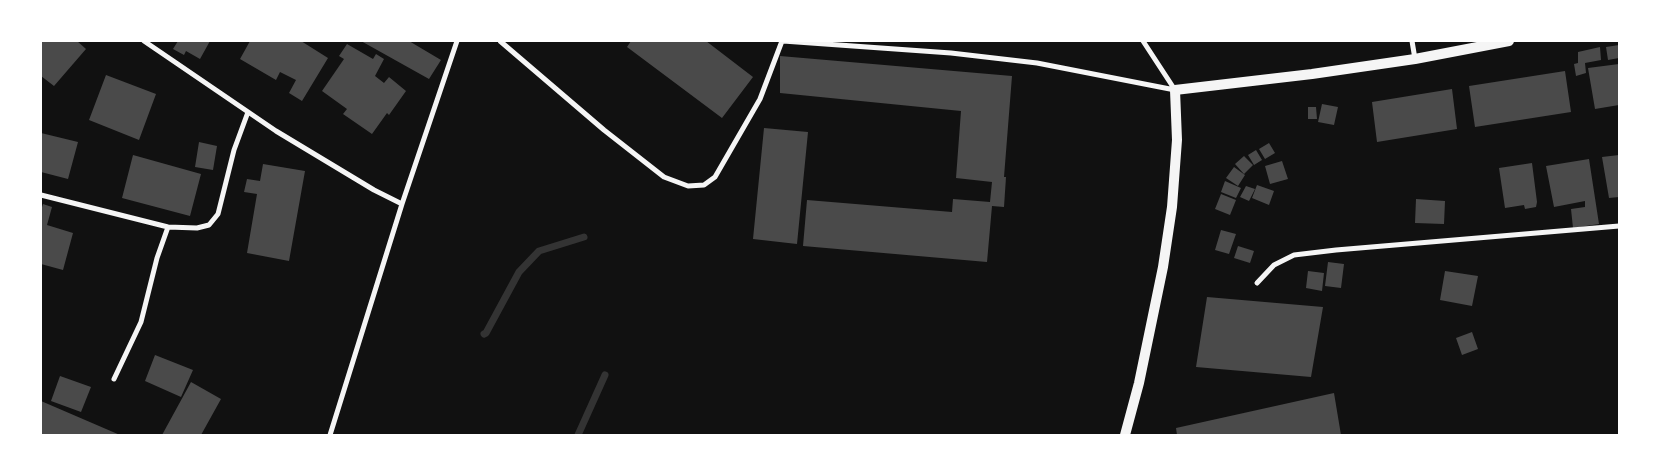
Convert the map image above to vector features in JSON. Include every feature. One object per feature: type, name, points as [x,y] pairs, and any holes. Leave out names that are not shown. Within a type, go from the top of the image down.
[{"type":"main road","points":[[1125,435],[1141,374],[1172,207],[1177,140],[1175,90],[1312,74],[1415,59],[1509,41]]},
{"type":"street","points":[[144,41],[276,131],[374,190],[402,204]]},
{"type":"street","points":[[330,435],[402,204],[457,41]]},
{"type":"street","points":[[500,41],[604,130],[664,177],[688,186],[704,185],[715,177],[760,99],[783,41],[951,53],[1037,63],[1175,90]]},
{"type":"street","points":[[1143,41],[1175,90]]},
{"type":"street","points":[[1412,41],[1415,59]]},
{"type":"street","points":[[41,195],[168,227],[197,228],[209,225],[218,214],[234,150],[248,112]]},
{"type":"street","points":[[1257,283],[1274,265],[1294,255],[1619,226]]},
{"type":"street","points":[[114,379],[141,322],[157,258],[168,227]]},
{"type":"building","points":[[41,41],[77,41],[86,49],[54,86],[41,76]]},
{"type":"building","points":[[178,41],[210,41],[200,59],[186,51],[184,55],[173,49]]},
{"type":"building","points":[[250,41],[301,41],[328,58],[302,101],[289,93],[296,80],[280,72],[276,80],[240,59]]},
{"type":"building","points":[[361,41],[409,41],[441,60],[429,79]]},
{"type":"building","points":[[631,41],[706,41],[753,77],[722,118],[627,47]]},
{"type":"building","points":[[347,44],[373,59],[376,54],[384,59],[375,76],[384,83],[389,77],[406,91],[389,115],[387,113],[372,134],[343,114],[347,109],[322,91],[344,59],[339,56]]},
{"type":"building","points":[[1619,45],[1619,58],[1608,60],[1606,47]]},
{"type":"building","points":[[1600,47],[1601,60],[1585,63],[1586,73],[1576,76],[1574,64],[1578,63],[1578,52]]},
{"type":"building","points":[[780,56],[1012,76],[1004,177],[1006,177],[1004,207],[992,206],[987,262],[803,246],[807,200],[952,212],[953,199],[990,202],[992,182],[956,178],[961,111],[780,93]]},
{"type":"building","points":[[1619,64],[1619,105],[1595,109],[1588,68]]},
{"type":"building","points":[[1565,71],[1571,112],[1475,127],[1469,86]]},
{"type":"building","points":[[106,75],[156,94],[139,140],[89,120]]},
{"type":"building","points":[[1452,89],[1457,129],[1377,142],[1372,102]]},
{"type":"building","points":[[1322,104],[1338,107],[1334,125],[1318,122]]},
{"type":"building","points":[[1308,107],[1316,107],[1317,119],[1308,119]]},
{"type":"building","points":[[764,128],[808,132],[797,244],[753,239]]},
{"type":"building","points":[[41,133],[78,142],[68,179],[41,172]]},
{"type":"building","points":[[199,142],[217,146],[213,170],[195,167]]},
{"type":"building","points":[[1269,143],[1275,153],[1265,159],[1259,149]]},
{"type":"building","points":[[1256,150],[1262,160],[1254,165],[1248,155]]},
{"type":"building","points":[[133,155],[201,174],[190,216],[122,198]]},
{"type":"building","points":[[1619,155],[1619,197],[1609,198],[1602,157]]},
{"type":"building","points":[[1244,156],[1253,165],[1244,174],[1235,164]]},
{"type":"building","points":[[1589,159],[1599,224],[1573,228],[1571,209],[1585,207],[1585,201],[1554,207],[1546,166]]},
{"type":"building","points":[[1282,161],[1288,179],[1270,184],[1265,166]]},
{"type":"building","points":[[1532,163],[1536,207],[1525,209],[1524,205],[1505,208],[1499,168]]},
{"type":"building","points":[[263,164],[305,171],[289,261],[247,253],[257,194],[244,192],[247,179],[260,181]]},
{"type":"building","points":[[1234,167],[1245,175],[1238,186],[1226,178]]},
{"type":"building","points":[[1225,181],[1241,188],[1236,198],[1221,192]]},
{"type":"building","points":[[1257,185],[1274,191],[1269,205],[1252,198]]},
{"type":"building","points":[[1246,186],[1255,189],[1249,201],[1240,197]]},
{"type":"building","points":[[1221,194],[1236,200],[1230,215],[1215,209]]},
{"type":"building","points":[[1416,199],[1445,201],[1444,224],[1415,223]]},
{"type":"building","points":[[43,204],[52,207],[47,225],[73,233],[63,270],[41,264],[41,210]]},
{"type":"building","points":[[1221,230],[1236,234],[1229,254],[1215,250]]},
{"type":"building","points":[[1238,246],[1254,251],[1250,263],[1234,258]]},
{"type":"building","points":[[1328,262],[1344,264],[1341,288],[1325,286]]},
{"type":"building","points":[[1308,271],[1324,273],[1322,291],[1306,288]]},
{"type":"building","points":[[1445,271],[1478,276],[1472,306],[1440,300]]},
{"type":"building","points":[[1207,297],[1323,307],[1311,377],[1196,367]]},
{"type":"building","points":[[1472,332],[1478,349],[1462,355],[1456,338]]},
{"type":"building","points":[[155,355],[193,370],[181,397],[145,381]]},
{"type":"building","points":[[60,376],[91,387],[81,412],[51,401]]},
{"type":"building","points":[[191,382],[221,399],[201,435],[162,435]]},
{"type":"building","points":[[1334,393],[1341,435],[1177,435],[1176,428]]},
{"type":"building","points":[[41,401],[120,435],[41,435]]},
{"type":"waterway","points":[[484,334],[519,272],[539,251],[584,237]]},
{"type":"waterway","points":[[578,435],[605,375]]}]
